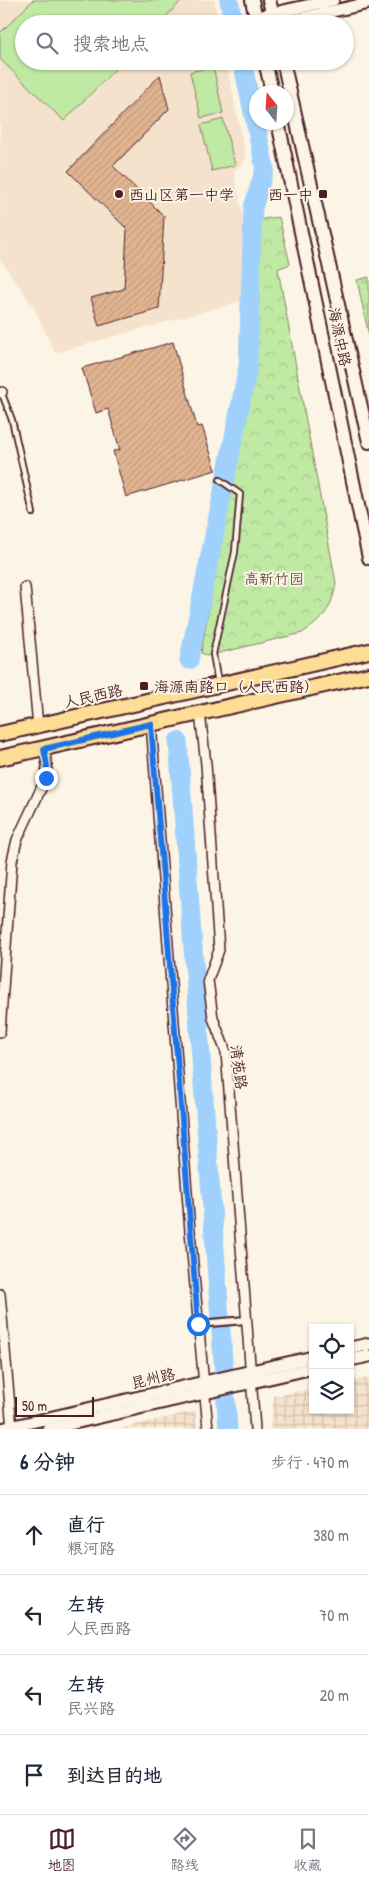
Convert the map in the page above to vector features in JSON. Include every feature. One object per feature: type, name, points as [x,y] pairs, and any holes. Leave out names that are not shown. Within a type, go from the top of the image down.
[{"type":"main road","points":[[252,0],[256,15]]},
{"type":"main road","points":[[270,0],[273,15]]},
{"type":"main road","points":[[267,70],[270,85]]},
{"type":"main road","name":"海源中路","points":[[285,70],[369,442]]},
{"type":"main road","name":"海源中路","points":[[280,130],[369,558]]},
{"type":"main road","name":"人民西路","points":[[0,734],[369,650]]},
{"type":"main road","points":[[0,758],[369,675]]},
{"type":"street","points":[[289,15],[334,0]]},
{"type":"street","points":[[302,15],[369,3]]},
{"type":"street","points":[[25,587],[38,726]]},
{"type":"street","name":"清苑路","points":[[200,713],[206,764],[219,950],[208,980],[213,1018],[226,1052],[255,1429]]},
{"type":"street","points":[[151,724],[198,1324],[208,1429]]},
{"type":"street","points":[[0,1032],[12,861],[17,840],[46,778],[47,765],[44,749]]},
{"type":"street","points":[[0,1294],[8,1428]]},
{"type":"street","points":[[198,1324],[246,1320]]},
{"type":"street","points":[[354,1347],[369,1344]]},
{"type":"street","points":[[354,1359],[369,1356]]},
{"type":"street","name":"昆州路","points":[[8,1428],[204,1387],[251,1376],[309,1358]]},
{"type":"street","name":"昆州路","points":[[251,1376],[309,1369]]},
{"type":"street","name":"昆州路","points":[[48,1429],[204,1387]]},
{"type":"lane","points":[[0,392],[12,420],[33,513]]},
{"type":"lane","points":[[218,685],[213,654],[235,552],[240,494],[220,480]]},
{"type":"shaded area","name":"西山区第一中学","points":[[0,0],[214,0],[216,15],[15,15],[15,70],[228,70],[246,158],[234,172],[243,217],[241,301],[55,353],[33,306],[0,259]]},
{"type":"shaded area","points":[[369,1378],[369,1429],[270,1429],[274,1396],[309,1390],[309,1414],[354,1414],[354,1380]]},
{"type":"shaded area","points":[[195,1411],[197,1429],[118,1429]]},
{"type":"green space","points":[[33,0],[182,0],[168,15],[18,15]]},
{"type":"green space","points":[[15,18],[15,70],[114,70],[64,121],[0,59],[0,33]]},
{"type":"green space","points":[[214,70],[223,113],[201,118],[190,72]]},
{"type":"green space","points":[[223,119],[235,165],[212,171],[201,125]]},
{"type":"green space","name":"高新竹园","points":[[279,217],[290,264],[278,269],[336,583],[326,612],[316,623],[302,633],[207,656],[201,653],[251,361],[256,220]]},
{"type":"green space","points":[[369,277],[369,336],[357,280]]},
{"type":"building","points":[[160,75],[169,109],[113,166],[164,216],[159,309],[99,326],[91,298],[124,289],[127,229],[68,171]]},
{"type":"building","points":[[173,342],[197,427],[202,426],[216,470],[126,497],[113,451],[120,450],[108,409],[96,413],[82,368]]},
{"type":"waterway","points":[[229,0],[232,15]]},
{"type":"waterway","points":[[189,660],[248,367],[253,208],[265,168],[244,70]]},
{"type":"waterway","points":[[178,741],[228,1429]]},
{"type":"place","name":"西山区第一中学","points":[[119,194]]},
{"type":"place","name":"西一中","points":[[323,194]]},
{"type":"place","name":"海源南路口（人民西路）","points":[[144,686]]},
{"type":"route","points":[[46,778],[47,765],[44,749],[151,724],[198,1324]]}]
